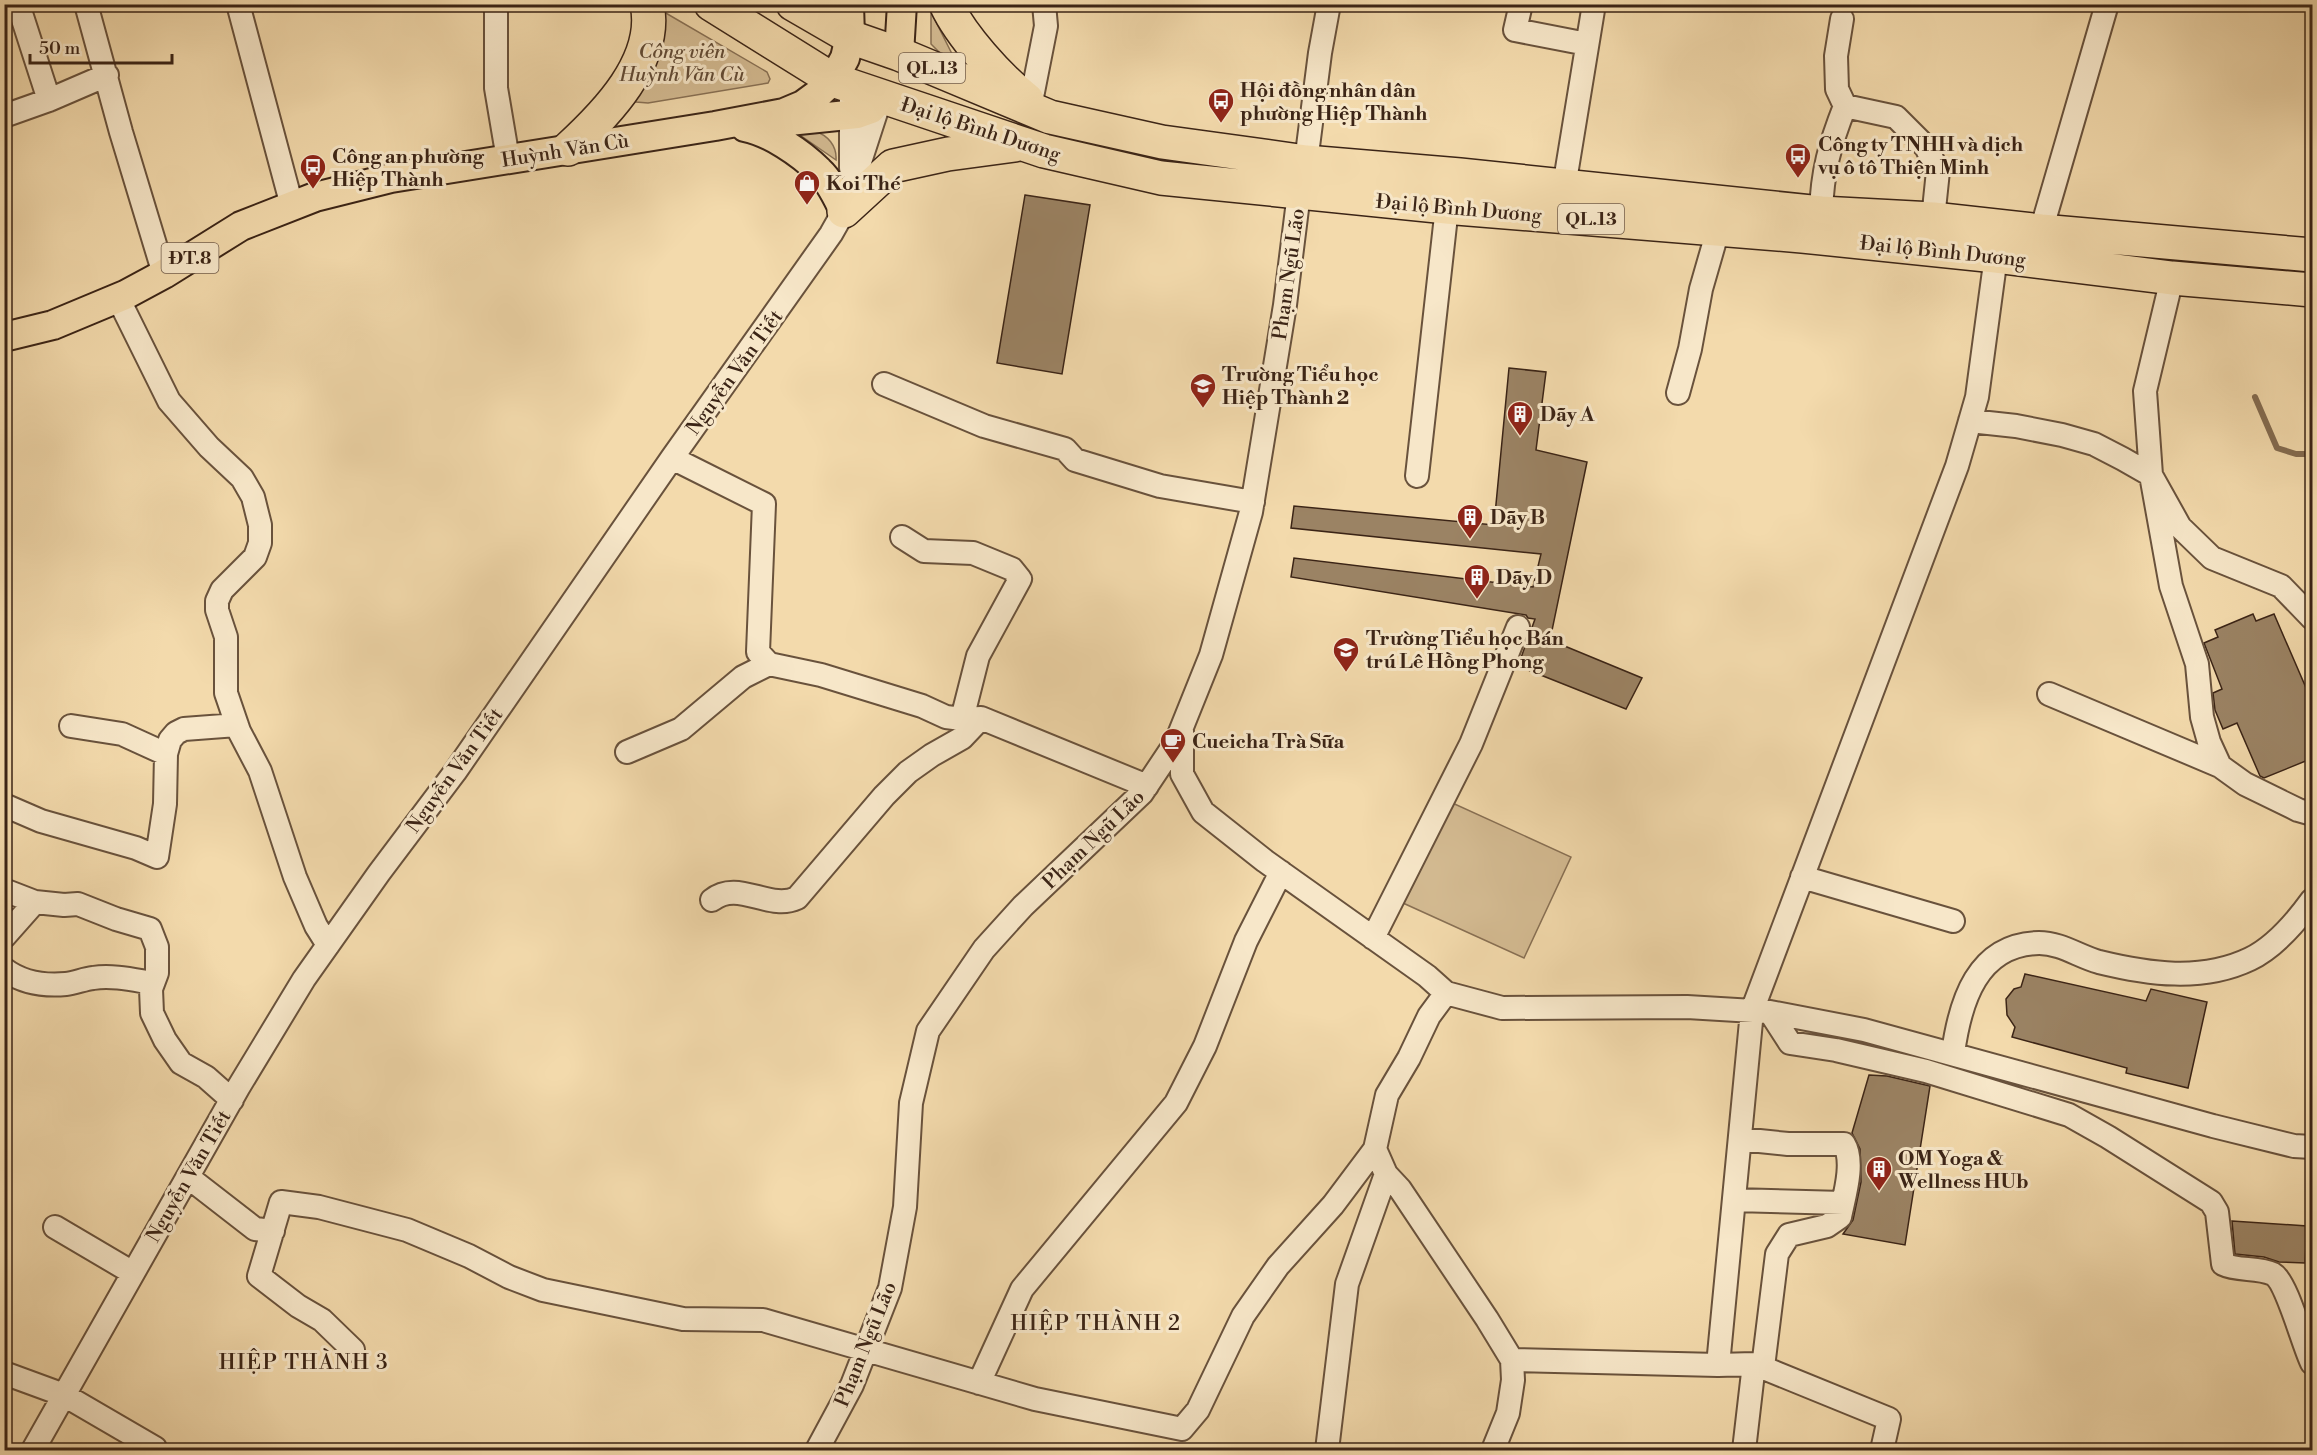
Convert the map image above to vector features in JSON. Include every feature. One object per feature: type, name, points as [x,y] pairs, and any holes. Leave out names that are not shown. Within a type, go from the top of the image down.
[{"type":"highway","points":[[568,149],[603,117],[621,94],[637,66],[645,39],[649,14],[647,4]]},
{"type":"highway","name":"Đại lộ Bình Dương","points":[[711,4],[854,94],[1044,151],[1161,178],[1303,177],[1564,187],[1821,213],[1933,219],[2313,255]]},
{"type":"highway","points":[[946,4],[981,55],[1014,89],[1040,110]]},
{"type":"highway","name":"Đại lộ Bình Dương","points":[[805,11],[850,37],[1040,110],[1303,177],[1447,207],[1996,256],[2172,278],[2313,290]]},
{"type":"highway","points":[[850,37],[854,94]]},
{"type":"highway","points":[[854,94],[899,54]]},
{"type":"highway","points":[[844,211],[893,166],[948,154],[1024,144]]},
{"type":"main road","points":[[849,4],[850,37]]},
{"type":"main road","points":[[899,54],[902,4]]},
{"type":"main road","points":[[729,123],[790,110],[818,94],[854,94]]},
{"type":"main road","points":[[729,123],[793,122],[854,94]]},
{"type":"main road","name":"Huỳnh Văn Cù","points":[[4,337],[53,325],[116,299],[164,274],[241,226],[315,197],[391,177],[729,123]]},
{"type":"main road","points":[[729,123],[774,137],[819,171],[834,191],[844,211]]},
{"type":"street","points":[[18,4],[49,100]]},
{"type":"street","points":[[86,4],[121,132],[164,274]]},
{"type":"street","points":[[238,4],[292,206]]},
{"type":"street","points":[[496,4],[496,88],[508,159]]},
{"type":"street","points":[[1040,110],[1046,26],[1044,4]]},
{"type":"street","name":"Phạm Ngũ Lão","points":[[817,1450],[852,1385],[890,1288],[905,1207],[911,1103],[928,1031],[984,949],[1023,906],[1142,793],[1176,742],[1211,655],[1253,502],[1285,305],[1320,53],[1329,4]]},
{"type":"street","points":[[1521,4],[1515,30],[1587,44]]},
{"type":"street","points":[[1564,187],[1594,4]]},
{"type":"street","points":[[2041,231],[2107,4]]},
{"type":"street","points":[[1821,213],[1821,182],[1830,142],[1845,106],[1837,89],[1836,56],[1842,19]]},
{"type":"street","points":[[4,116],[107,75]]},
{"type":"street","points":[[844,211],[850,172],[854,94]]},
{"type":"street","name":"Nguyễn Văn Tiết","points":[[33,1450],[232,1100],[304,979],[454,772],[831,234],[844,211],[854,94]]},
{"type":"street","points":[[1845,106],[1896,117],[1926,147],[1938,171],[1933,219]]},
{"type":"street","points":[[1417,476],[1447,207]]},
{"type":"street","points":[[1678,393],[1690,349],[1701,290],[1718,230]]},
{"type":"street","points":[[1718,1365],[1740,1139],[1761,1011],[1803,878],[1957,466],[1977,397],[1996,256]]},
{"type":"street","points":[[2172,278],[2145,391],[2151,475],[2171,586],[2197,664],[2202,717],[2209,742],[2220,766]]},
{"type":"street","points":[[116,299],[121,304],[169,401],[209,447],[242,478],[253,497],[261,525],[261,543],[255,557],[222,590],[217,601],[219,620],[226,637],[226,693],[237,725],[260,771],[295,878],[316,926],[328,945]]},
{"type":"street","points":[[884,384],[984,426],[1065,449],[1075,460],[1160,486],[1253,502]]},
{"type":"street","points":[[1970,421],[2016,426],[2094,444],[2151,475],[2180,528],[2212,558],[2281,586],[2313,618]]},
{"type":"street","points":[[672,458],[764,504],[758,652],[769,664],[821,675],[922,706],[945,717],[971,718],[1147,786]]},
{"type":"street","points":[[712,900],[719,894],[730,893],[752,895],[780,903],[797,898],[884,796],[908,772],[962,738],[971,718],[978,656],[1020,579],[1012,569],[973,553],[924,551],[902,537]]},
{"type":"street","points":[[1373,938],[1471,744],[1518,627]]},
{"type":"street","points":[[627,752],[681,729],[743,677],[769,664]]},
{"type":"street","points":[[2049,694],[2220,766],[2245,783],[2298,810],[2313,814]]},
{"type":"street","points":[[4,805],[41,821],[136,848],[157,857],[165,804],[166,754],[170,740],[184,729],[237,725]]},
{"type":"street","points":[[71,726],[123,734],[166,754]]},
{"type":"street","points":[[1183,726],[1182,774],[1203,812],[1446,993],[1502,1008],[1687,1007],[1761,1011],[1864,1030],[2213,1126],[2294,1146],[2313,1147]]},
{"type":"street","points":[[980,1383],[1022,1289],[1176,1103],[1205,1046],[1246,940],[1281,872]]},
{"type":"street","points":[[1803,878],[1953,921]]},
{"type":"street","points":[[4,890],[35,902],[78,904],[116,919],[150,928],[157,947],[157,973],[151,989],[152,1013],[165,1041],[181,1063],[206,1077],[232,1100]]},
{"type":"street","points":[[1953,1053],[1958,1019],[1972,987],[1977,976],[1997,954],[2038,943],[2060,945],[2096,961],[2147,972],[2180,975],[2200,973],[2225,968],[2251,958],[2286,932],[2313,900]]},
{"type":"street","points":[[4,937],[35,902]]},
{"type":"street","points":[[4,969],[17,979],[41,983],[64,984],[94,978],[119,978],[153,983]]},
{"type":"street","points":[[353,1350],[322,1320],[298,1306],[259,1276],[281,1202],[319,1207],[407,1230],[469,1256],[509,1277],[543,1290],[683,1318],[763,1320],[1035,1399],[1182,1429],[1198,1410],[1243,1316],[1278,1266],[1333,1205],[1375,1149],[1387,1095],[1409,1058],[1429,1016],[1446,993]]},
{"type":"street","points":[[1761,1011],[1790,1043],[1836,1050],[1926,1071],[2069,1115],[2211,1202],[2217,1212],[2223,1264],[2274,1275],[2283,1286],[2304,1348],[2313,1363]]},
{"type":"street","points":[[1740,1139],[1788,1144],[1844,1144],[1849,1151],[1847,1188],[1840,1217],[1827,1226],[1789,1235],[1777,1254],[1744,1450]]},
{"type":"street","points":[[1375,1149],[1386,1174],[1400,1189],[1487,1318],[1512,1360],[1513,1380],[1508,1413],[1492,1450]]},
{"type":"street","points":[[1327,1450],[1347,1284],[1386,1174]]},
{"type":"street","points":[[188,1177],[255,1229],[273,1231]]},
{"type":"street","points":[[1734,1200],[1843,1203]]},
{"type":"street","points":[[55,1227],[133,1274]]},
{"type":"street","points":[[1512,1360],[1758,1366],[1889,1419],[1882,1450]]},
{"type":"street","points":[[4,1373],[64,1395],[155,1448]]},
{"type":"green space","name":"Công viên Huỳnh Văn Cù","points":[[664,12],[767,72],[770,79],[768,83],[648,103],[636,102],[632,97]]},
{"type":"green space","points":[[931,14],[953,56],[940,53],[931,44]]},
{"type":"green space","points":[[814,131],[831,142],[836,160],[797,133]]},
{"type":"green space","points":[[1448,801],[1571,857],[1524,958],[1403,903]]},
{"type":"building","points":[[1025,195],[1090,205],[1062,374],[997,363]]},
{"type":"building","points":[[1509,368],[1546,372],[1536,450],[1587,462],[1550,640],[1642,678],[1626,709],[1518,666],[1535,619],[1528,618],[1526,615],[1291,577],[1294,558],[1533,587],[1541,554],[1291,528],[1294,506],[1494,525]]},
{"type":"building","points":[[2253,614],[2256,621],[2274,614],[2313,704],[2313,758],[2264,778],[2260,776],[2237,723],[2223,729],[2215,710],[2213,693],[2222,689],[2204,643],[2218,637],[2215,630]]},
{"type":"building","points":[[2025,974],[2146,1001],[2151,989],[2207,1002],[2188,1088],[2126,1073],[2127,1068],[2012,1037],[2015,1027],[2007,1015],[2006,999],[2014,989],[2021,987]]},
{"type":"building","name":"OM Yoga & Wellness HUb","points":[[1869,1075],[1887,1076],[1930,1086],[1905,1245],[1843,1234],[1853,1220],[1861,1182],[1860,1149],[1852,1133]]},
{"type":"building","points":[[2232,1221],[2307,1226],[2305,1263],[2279,1262],[2264,1257],[2235,1254]]},
{"type":"waterway","points":[[2255,397],[2277,448],[2296,454],[2312,454]]},
{"type":"place","name":"Hội đồng nhân dân phường Hiệp Thành","points":[[1221,124]]},
{"type":"place","name":"Công ty TNHH và dịch vụ ô tô Thiện Minh","points":[[1798,179]]},
{"type":"place","name":"Công an phường Hiệp Thành","points":[[313,190]]},
{"type":"place","name":"Koi Thé","points":[[807,206]]},
{"type":"place","name":"Trường Tiểu học Hiệp Thành 2","points":[[1203,409]]},
{"type":"place","name":"Dãy A","points":[[1520,437]]},
{"type":"place","name":"Dãy B","points":[[1470,540]]},
{"type":"place","name":"Dãy D","points":[[1477,600]]},
{"type":"place","name":"Trường Tiểu học Bán trú Lê Hồng Phong","points":[[1346,673]]},
{"type":"place","name":"Cueicha Trà Sữa","points":[[1173,764]]},
{"type":"place","name":"OM Yoga & Wellness HUb","points":[[1879,1192]]},
{"type":"district","name":"HIỆP THÀNH 2","points":[[1096,1323]]},
{"type":"district","name":"HIỆP THÀNH 3","points":[[304,1362]]}]
